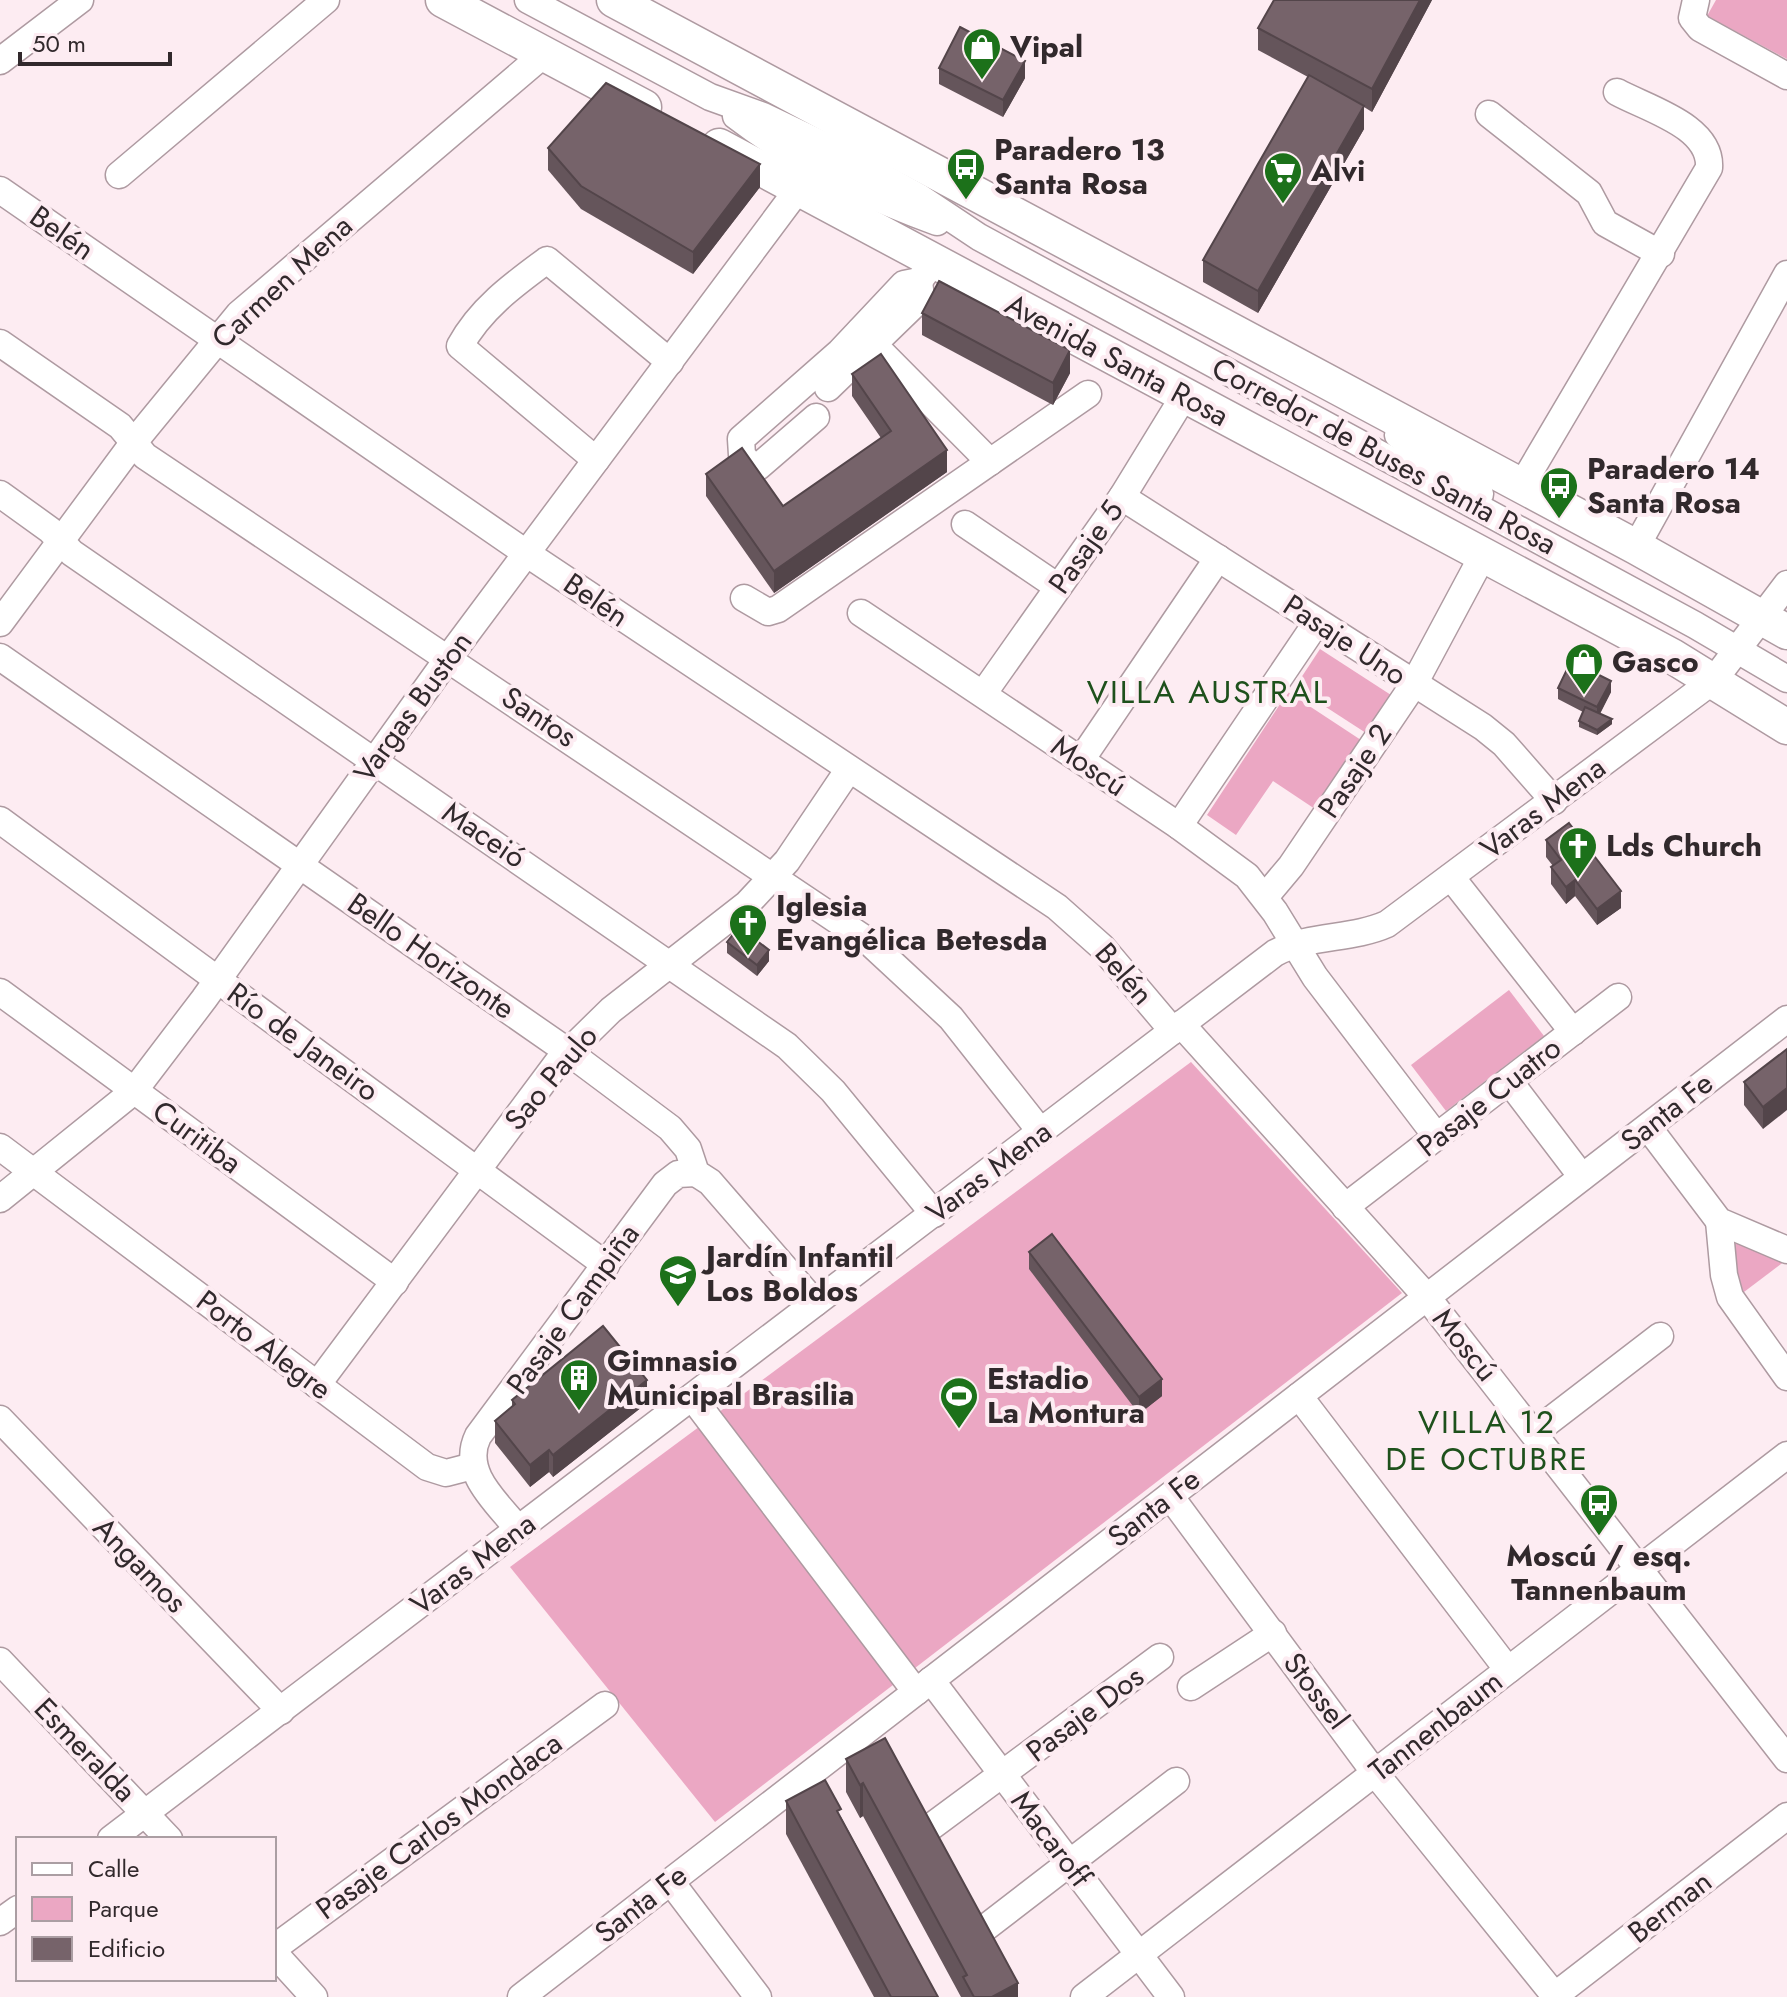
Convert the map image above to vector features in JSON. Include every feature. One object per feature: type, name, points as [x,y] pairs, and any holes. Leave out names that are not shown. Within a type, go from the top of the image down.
[{"type":"main road","name":"Avenida Santa Rosa","points":[[443,0],[799,188],[926,271],[1184,396],[1714,680],[1787,727]]},
{"type":"main road","points":[[614,0],[1522,485],[1775,625]]},
{"type":"street","points":[[0,61],[80,0]]},
{"type":"street","points":[[119,175],[326,0]]},
{"type":"street","name":"Corredor de Buses Santa Rosa","points":[[528,0],[710,97],[759,134],[873,197],[979,237],[1543,542],[1787,679]]},
{"type":"street","points":[[1696,0],[1692,18],[1700,28],[1787,76]]},
{"type":"street","name":"Carmen Mena","points":[[0,623],[134,442],[216,339],[271,284],[544,54]]},
{"type":"street","points":[[1522,485],[1707,175],[1708,151],[1690,131],[1617,92]]},
{"type":"street","points":[[1489,114],[1589,193],[1605,223],[1661,254]]},
{"type":"street","name":"Vargas Buston","points":[[0,1199],[134,1091],[218,980],[449,657],[799,188]]},
{"type":"street","name":"Belén","points":[[0,190],[526,553],[1057,907],[1102,947],[1177,1027]]},
{"type":"street","points":[[596,460],[460,346],[502,294],[547,260],[670,362]]},
{"type":"street","points":[[828,388],[868,338],[904,284],[926,271]]},
{"type":"street","points":[[1636,547],[1787,274]]},
{"type":"street","points":[[816,417],[758,467],[752,467],[742,455],[741,439],[868,338]]},
{"type":"street","points":[[868,338],[990,462]]},
{"type":"street","name":"Santos","points":[[0,343],[120,426],[145,456],[449,657],[868,941],[926,992],[1041,1132]]},
{"type":"street","points":[[1303,370],[1356,410],[1452,472],[1543,542]]},
{"type":"street","points":[[744,598],[768,612],[778,609],[1088,394]]},
{"type":"street","name":"Pasaje 5","points":[[983,694],[1122,497],[1184,396]]},
{"type":"street","name":"Maceió","points":[[0,494],[72,553],[760,1025],[813,1070],[934,1214]]},
{"type":"street","name":"Pasaje Uno","points":[[1122,497],[1494,735],[1554,801]]},
{"type":"street","points":[[965,524],[1058,587]]},
{"type":"street","name":"Pasaje 2","points":[[1265,897],[1291,866],[1414,684],[1483,555]]},
{"type":"street","points":[[1081,760],[1218,558]]},
{"type":"street","name":"Varas Mena","points":[[114,1837],[1275,953],[1292,944],[1378,928],[1554,801],[1714,680],[1739,650],[1775,625],[1787,584]]},
{"type":"street","name":"Moscú","points":[[861,613],[1233,865],[1265,897],[1292,944]]},
{"type":"street","points":[[1179,826],[1317,622]]},
{"type":"street","name":"Bello Horizonte","points":[[0,657],[567,1051],[670,1128],[688,1149],[696,1173],[710,1182],[815,1303]]},
{"type":"street","name":"Sao Paulo","points":[[317,1385],[567,1051],[611,1010],[719,930],[775,876],[849,769]]},
{"type":"street","name":"Río de Janeiro","points":[[0,820],[606,1265]]},
{"type":"street","points":[[1451,877],[1573,1032]]},
{"type":"street","points":[[1292,944],[1437,1137]]},
{"type":"street","name":"Curitiba","points":[[0,992],[395,1282]]},
{"type":"street","name":"Pasaje Cuatro","points":[[1352,1201],[1618,997]]},
{"type":"street","name":"Santa Fe","points":[[521,1997],[1787,1019]]},
{"type":"street","name":"Moscú","points":[[1177,1027],[1352,1201],[1787,1759]]},
{"type":"street","points":[[1509,1081],[1582,1177]]},
{"type":"street","points":[[1648,1127],[1719,1221],[1787,1250]]},
{"type":"street","name":"Porto Alegre","points":[[0,1147],[433,1470],[446,1473],[473,1466]]},
{"type":"street","name":"Pasaje Campiña","points":[[473,1466],[473,1446],[478,1436],[665,1184],[678,1174],[696,1173]]},
{"type":"street","points":[[1719,1221],[1724,1275],[1730,1297],[1787,1377]]},
{"type":"street","points":[[1535,1432],[1660,1336]]},
{"type":"street","points":[[1299,1396],[1508,1670]]},
{"type":"street","name":"Macaroff","points":[[692,1397],[924,1686],[1003,1776],[1171,1997]]},
{"type":"street","name":"Angamos","points":[[0,1419],[281,1711]]},
{"type":"street","name":"Tannenbaum","points":[[1084,1997],[1787,1455]]},
{"type":"street","points":[[473,1466],[485,1487],[518,1529]]},
{"type":"street","name":"Stossel","points":[[1170,1496],[1375,1773],[1554,1996]]},
{"type":"street","points":[[1191,1687],[1273,1633]]},
{"type":"street","name":"Pasaje Dos","points":[[932,1826],[1160,1657]]},
{"type":"street","name":"Esmeralda","points":[[0,1661],[167,1837]]},
{"type":"street","name":"Pasaje Carlos Mondaca","points":[[276,1949],[605,1705]]},
{"type":"street","points":[[985,1928],[1176,1781]]},
{"type":"street","name":"Berman","points":[[1554,1996],[1787,1816]]},
{"type":"street","points":[[671,1882],[758,1997]]},
{"type":"street","points":[[276,1952],[314,1997]]},
{"type":"green space","points":[[1716,0],[1787,0],[1787,59],[1707,16]]},
{"type":"green space","points":[[1320,649],[1391,695],[1366,733],[1295,687]]},
{"type":"green space","points":[[1288,692],[1364,742],[1318,811],[1273,781],[1236,835],[1207,815]]},
{"type":"green space","points":[[1509,990],[1544,1036],[1446,1111],[1411,1065]]},
{"type":"green space","name":"Estadio La Montura","points":[[1191,1062],[1402,1293],[715,1822],[510,1567]]},
{"type":"green space","points":[[1740,1240],[1785,1261],[1740,1295],[1733,1243]]},
{"type":"building","points":[[1274,0],[1420,0],[1372,89],[1258,28]]},
{"type":"building","points":[[960,27],[1025,61],[1003,100],[939,68]]},
{"type":"building","name":"Alvi","points":[[1309,75],[1364,106],[1258,291],[1203,260]]},
{"type":"building","points":[[606,83],[760,164],[693,252],[581,186],[548,148]]},
{"type":"building","points":[[939,281],[1070,350],[1053,383],[922,313]]},
{"type":"building","points":[[881,354],[947,450],[774,571],[706,474],[742,448],[783,506],[891,431],[852,374]]},
{"type":"building","points":[[1571,661],[1611,681],[1597,707],[1558,688]]},
{"type":"building","points":[[1585,707],[1612,719],[1597,730],[1579,721]]},
{"type":"building","points":[[1569,823],[1621,891],[1597,909],[1575,880],[1566,887],[1551,867],[1561,860],[1546,840]]},
{"type":"building","points":[[739,927],[769,950],[757,965],[727,942]]},
{"type":"building","points":[[1787,1049],[1787,1088],[1763,1107],[1744,1082]]},
{"type":"building","points":[[1052,1234],[1162,1379],[1139,1397],[1029,1252]]},
{"type":"building","name":"Gimnasio Municipal Brasilia","points":[[603,1326],[647,1380],[553,1455],[549,1450],[530,1465],[495,1421],[515,1404],[512,1400]]},
{"type":"building","points":[[885,1738],[1018,1983],[992,1997],[974,1997],[963,1977],[967,1975],[863,1783],[860,1785],[846,1759]]},
{"type":"building","points":[[825,1780],[841,1809],[837,1811],[938,1997],[891,1997],[786,1801]]},
{"type":"place","name":"Vipal","points":[[982,81]]},
{"type":"place","name":"Paradero 13 Santa Rosa","points":[[966,201]]},
{"type":"place","name":"Alvi","points":[[1283,205]]},
{"type":"place","name":"Paradero 14 Santa Rosa","points":[[1559,520]]},
{"type":"place","name":"Gasco","points":[[1584,696]]},
{"type":"place","name":"Lds Church","points":[[1578,880]]},
{"type":"place","name":"Iglesia Evangélica Betesda","points":[[748,957]]},
{"type":"place","name":"Jardín Infantil Los Boldos","points":[[678,1308]]},
{"type":"place","name":"Gimnasio Municipal Brasilia","points":[[579,1412]]},
{"type":"place","name":"Estadio La Montura","points":[[959,1430]]},
{"type":"place","name":"Moscú / esq. Tannenbaum","points":[[1599,1537]]},
{"type":"district","name":"VILLA AUSTRAL","points":[[1208,692]]},
{"type":"district","name":"VILLA 12 DE OCTUBRE","points":[[1487,1440]]}]
